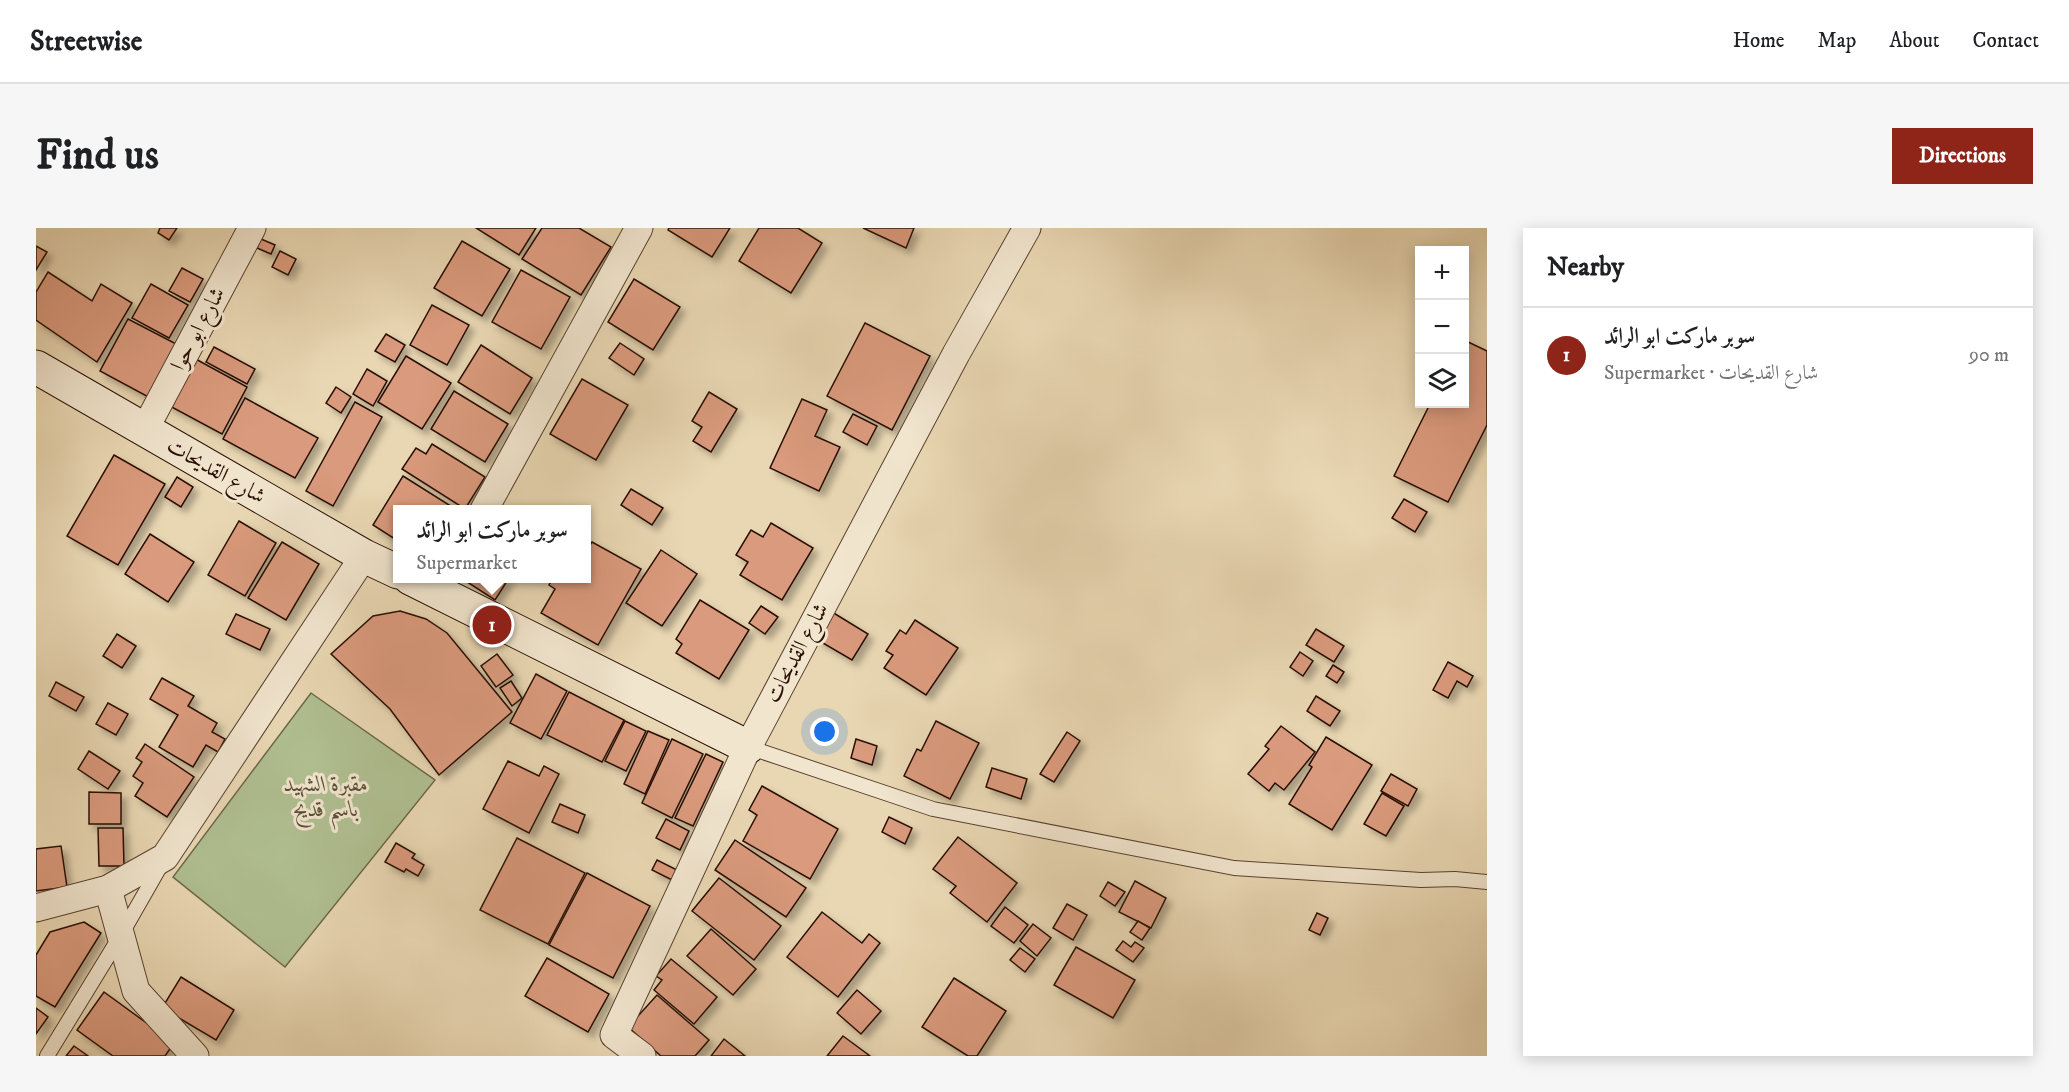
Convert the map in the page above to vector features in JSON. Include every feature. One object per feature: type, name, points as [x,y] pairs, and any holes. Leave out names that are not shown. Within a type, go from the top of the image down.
[{"type":"street","name":"شارع ابو حوا","points":[[145,429],[252,228]]},
{"type":"street","points":[[487,505],[639,228]]},
{"type":"street","name":"شارع القديحات","points":[[642,1056],[614,1035],[748,747],[956,354],[1027,228]]},
{"type":"street","name":"شارع القديحات","points":[[36,367],[364,556],[393,570]]},
{"type":"street","points":[[36,908],[108,889],[165,857],[364,556]]},
{"type":"street","points":[[432,583],[748,747]]},
{"type":"street","points":[[108,889],[136,991],[195,1056]]},
{"type":"lane","points":[[748,747],[933,809],[1234,868],[1487,882]]},
{"type":"lane","points":[[47,1056],[121,935],[165,857]]},
{"type":"green space","name":"مقبرة الشهيد باسم قديح","points":[[311,693],[435,780],[285,967],[173,877]]},
{"type":"building","points":[[160,228],[177,228],[169,240],[158,233]]},
{"type":"building","points":[[476,228],[536,228],[519,255]]},
{"type":"building","points":[[542,228],[579,228],[611,247],[581,295],[522,259]]},
{"type":"building","points":[[669,228],[730,228],[712,257],[668,230]]},
{"type":"building","points":[[759,228],[798,228],[822,243],[791,293],[739,261]]},
{"type":"building","points":[[863,228],[914,228],[906,248]]},
{"type":"building","points":[[261,239],[275,245],[271,254],[257,248]]},
{"type":"building","points":[[462,241],[510,269],[482,316],[434,288]]},
{"type":"building","points":[[36,246],[47,252],[36,270]]},
{"type":"building","points":[[280,251],[296,259],[288,275],[272,267]]},
{"type":"building","points":[[182,268],[203,279],[190,302],[169,291]]},
{"type":"building","points":[[521,270],[570,297],[541,349],[492,322]]},
{"type":"building","points":[[48,272],[92,301],[101,284],[132,303],[97,362],[36,320],[36,292]]},
{"type":"building","points":[[634,279],[680,307],[653,350],[608,322]]},
{"type":"building","points":[[151,284],[188,305],[169,338],[132,318]]},
{"type":"building","points":[[432,305],[469,325],[447,365],[410,345]]},
{"type":"building","points":[[128,319],[182,347],[154,400],[100,371]]},
{"type":"building","points":[[865,323],[930,356],[892,430],[827,396]]},
{"type":"building","points":[[386,334],[405,345],[395,362],[375,351]]},
{"type":"building","points":[[1469,342],[1487,351],[1487,425],[1448,502],[1394,476],[1428,408],[1469,408]]},
{"type":"building","points":[[620,343],[644,359],[634,375],[609,358]]},
{"type":"building","points":[[481,345],[532,378],[510,414],[458,382]]},
{"type":"building","points":[[214,347],[255,369],[247,384],[206,362]]},
{"type":"building","points":[[406,356],[451,383],[422,429],[378,402]]},
{"type":"building","points":[[192,357],[247,387],[222,434],[166,404]]},
{"type":"building","points":[[367,369],[387,381],[373,406],[353,394]]},
{"type":"building","points":[[582,379],[628,405],[596,460],[550,434]]},
{"type":"building","points":[[336,387],[351,397],[341,413],[326,403]]},
{"type":"building","points":[[454,391],[508,424],[485,462],[431,429]]},
{"type":"building","points":[[709,392],[737,409],[711,452],[693,441],[702,427],[692,421]]},
{"type":"building","points":[[245,398],[318,438],[295,478],[223,439]]},
{"type":"building","points":[[802,399],[827,410],[815,436],[840,447],[819,491],[770,468]]},
{"type":"building","points":[[355,402],[382,417],[333,506],[306,491]]},
{"type":"building","points":[[853,414],[877,426],[867,445],[843,432]]},
{"type":"building","points":[[432,444],[485,477],[468,505],[459,505],[402,469],[416,448],[426,454]]},
{"type":"building","points":[[114,455],[165,484],[118,565],[67,536]]},
{"type":"building","points":[[403,476],[449,505],[393,505],[393,538],[373,525]]},
{"type":"building","points":[[177,477],[193,487],[181,507],[165,497]]},
{"type":"building","points":[[631,489],[663,508],[652,525],[621,505]]},
{"type":"building","points":[[1404,499],[1427,512],[1415,532],[1392,518]]},
{"type":"building","points":[[239,521],[276,543],[245,596],[208,575]]},
{"type":"building","points":[[771,523],[813,548],[782,600],[740,575],[748,562],[736,555],[751,530],[763,537]]},
{"type":"building","points":[[150,534],[194,562],[168,602],[125,574]]},
{"type":"building","points":[[282,542],[319,564],[286,620],[248,598]]},
{"type":"building","points":[[591,544],[641,569],[598,645],[541,613],[555,589],[549,585],[550,583],[591,583]]},
{"type":"building","points":[[661,550],[697,574],[662,626],[626,603]]},
{"type":"building","points":[[469,583],[506,583],[495,600]]},
{"type":"building","points":[[700,600],[749,630],[719,679],[676,653],[682,644],[676,639]]},
{"type":"building","points":[[761,606],[778,617],[765,634],[749,623]]},
{"type":"building","points":[[400,611],[426,619],[447,633],[512,712],[439,775],[390,709],[331,654],[373,616]]},
{"type":"building","points":[[832,612],[868,634],[852,660],[816,639]]},
{"type":"building","points":[[236,614],[270,629],[260,650],[226,634]]},
{"type":"building","points":[[915,620],[958,648],[926,695],[884,668],[893,655],[886,651],[900,630],[906,634]]},
{"type":"building","points":[[1316,629],[1344,646],[1334,662],[1306,645]]},
{"type":"building","points":[[117,634],[136,646],[122,668],[103,656]]},
{"type":"building","points":[[1300,652],[1313,661],[1303,676],[1290,667]]},
{"type":"building","points":[[497,654],[513,675],[496,687],[481,666]]},
{"type":"building","points":[[1448,662],[1473,676],[1467,687],[1457,681],[1448,698],[1433,690]]},
{"type":"building","points":[[1333,665],[1344,672],[1337,683],[1326,676]]},
{"type":"building","points":[[536,674],[567,691],[541,739],[510,723]]},
{"type":"building","points":[[162,678],[194,696],[188,706],[217,723],[212,732],[225,739],[218,752],[206,745],[193,767],[159,747],[178,715],[150,699]]},
{"type":"building","points":[[511,681],[522,698],[512,706],[500,688]]},
{"type":"building","points":[[56,682],[84,697],[76,711],[49,696]]},
{"type":"building","points":[[569,692],[624,720],[602,762],[547,735]]},
{"type":"building","points":[[1316,696],[1340,711],[1330,726],[1307,711]]},
{"type":"building","points":[[108,703],[128,714],[116,735],[96,724]]},
{"type":"building","points":[[625,721],[646,731],[626,771],[605,761]]},
{"type":"building","points":[[936,721],[979,743],[950,799],[904,776],[917,749],[921,751]]},
{"type":"building","points":[[1281,726],[1315,752],[1284,790],[1275,783],[1269,791],[1248,774],[1269,749],[1265,746]]},
{"type":"building","points":[[648,731],[669,740],[645,794],[624,784]]},
{"type":"building","points":[[1067,732],[1080,741],[1054,782],[1040,774]]},
{"type":"building","points":[[1326,737],[1372,765],[1332,830],[1289,804],[1312,767],[1309,765]]},
{"type":"building","points":[[672,739],[703,754],[672,818],[642,803]]},
{"type":"building","points":[[856,739],[877,746],[872,765],[851,758]]},
{"type":"building","points":[[145,744],[194,777],[167,817],[135,796],[143,783],[133,776],[142,762],[136,758]]},
{"type":"building","points":[[89,751],[120,771],[108,789],[78,769]]},
{"type":"building","points":[[706,754],[723,762],[693,826],[675,818]]},
{"type":"building","points":[[508,761],[539,776],[544,766],[559,774],[529,833],[483,809]]},
{"type":"building","points":[[992,768],[1027,779],[1021,799],[986,787]]},
{"type":"building","points":[[1391,774],[1417,789],[1408,806],[1381,791]]},
{"type":"building","points":[[762,786],[838,829],[810,879],[743,841],[757,815],[749,810]]},
{"type":"building","points":[[89,792],[121,793],[121,824],[89,824]]},
{"type":"building","points":[[1382,793],[1404,806],[1386,836],[1364,824]]},
{"type":"building","points":[[560,804],[585,815],[578,833],[552,822]]},
{"type":"building","points":[[889,817],[912,828],[905,844],[882,832]]},
{"type":"building","points":[[666,819],[689,831],[680,850],[656,838]]},
{"type":"building","points":[[98,828],[123,828],[124,866],[99,866]]},
{"type":"building","points":[[958,837],[1017,883],[987,922],[950,893],[956,886],[933,869]]},
{"type":"building","points":[[517,838],[585,873],[548,944],[480,910]]},
{"type":"building","points":[[735,840],[806,888],[786,917],[715,870]]},
{"type":"building","points":[[396,843],[415,854],[412,858],[424,865],[418,876],[385,862]]},
{"type":"building","points":[[61,846],[67,887],[36,891],[36,849]]},
{"type":"building","points":[[657,860],[677,870],[672,880],[652,870]]},
{"type":"building","points":[[587,873],[650,906],[613,978],[549,945]]},
{"type":"building","points":[[719,878],[781,926],[754,960],[692,911]]},
{"type":"building","points":[[1135,881],[1166,898],[1151,928],[1119,912]]},
{"type":"building","points":[[1108,882],[1125,892],[1115,906],[1100,896]]},
{"type":"building","points":[[1067,904],[1087,915],[1073,940],[1053,928]]},
{"type":"building","points":[[1005,907],[1028,925],[1014,943],[991,926]]},
{"type":"building","points":[[822,912],[862,943],[869,934],[880,943],[838,997],[787,957]]},
{"type":"building","points":[[1317,913],[1328,918],[1320,935],[1309,930]]},
{"type":"building","points":[[1138,921],[1150,928],[1142,940],[1130,932]]},
{"type":"building","points":[[84,922],[101,933],[55,1007],[36,996],[36,955],[50,932]]},
{"type":"building","points":[[1033,924],[1051,938],[1037,956],[1020,941]]},
{"type":"building","points":[[711,929],[756,969],[733,995],[687,956]]},
{"type":"building","points":[[1123,941],[1131,947],[1135,942],[1144,948],[1133,962],[1116,950]]},
{"type":"building","points":[[1076,947],[1135,980],[1113,1018],[1054,985]]},
{"type":"building","points":[[1020,948],[1035,959],[1025,972],[1010,960]]},
{"type":"building","points":[[547,958],[609,994],[588,1032],[525,996]]},
{"type":"building","points":[[671,959],[717,997],[694,1024],[654,990],[662,980],[656,976]]},
{"type":"building","points":[[181,977],[234,1010],[216,1040],[162,1008]]},
{"type":"building","points":[[954,978],[1006,1011],[977,1056],[968,1056],[922,1027]]},
{"type":"building","points":[[857,990],[881,1011],[861,1034],[837,1013]]},
{"type":"building","points":[[104,992],[174,1043],[165,1056],[113,1056],[77,1030]]},
{"type":"building","points":[[657,995],[709,1040],[695,1056],[661,1056],[628,1027]]},
{"type":"building","points":[[36,1008],[48,1017],[36,1034]]},
{"type":"building","points":[[843,1036],[870,1056],[827,1056]]},
{"type":"building","points":[[724,1039],[745,1056],[711,1056]]},
{"type":"building","points":[[74,1046],[88,1056],[66,1056]]},
{"type":"place","name":"سوبر ماركت ابو الرائد","points":[[492,625]]}]
